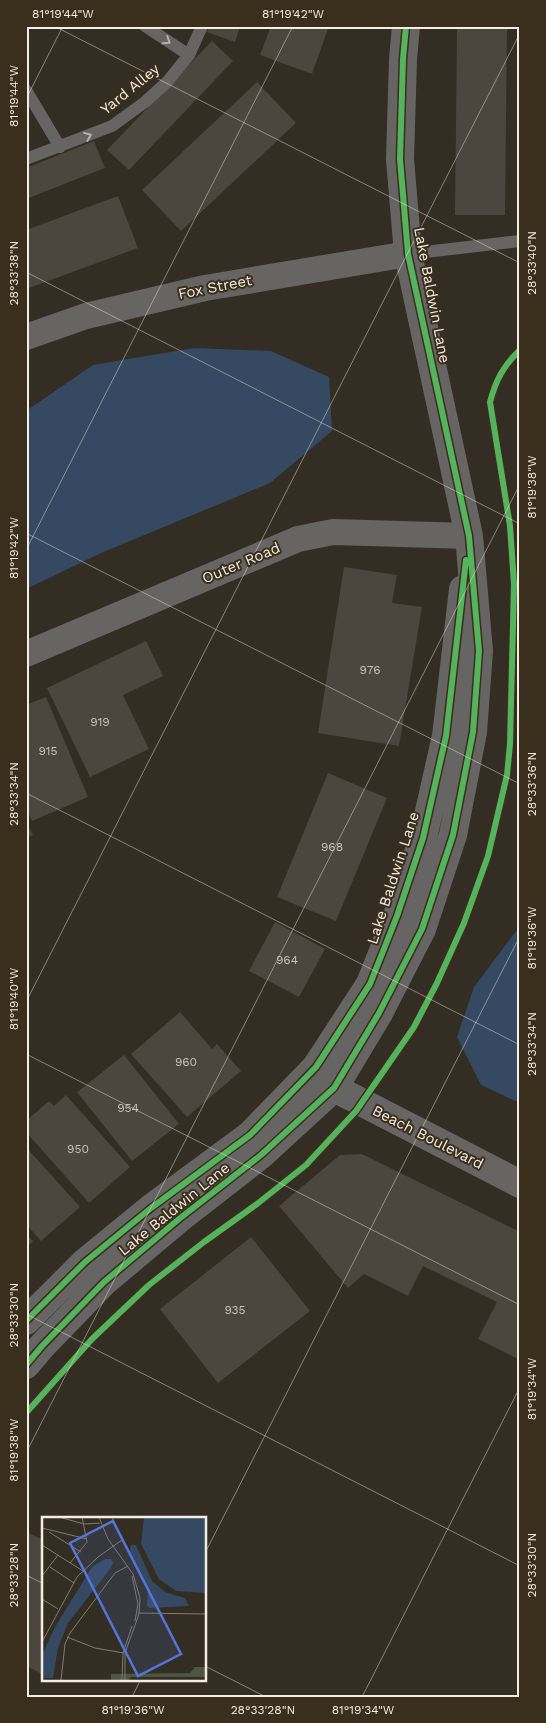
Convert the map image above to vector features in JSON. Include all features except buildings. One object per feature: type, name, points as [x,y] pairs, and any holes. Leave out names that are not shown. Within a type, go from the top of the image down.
[{"type":"street","name":"Lake Baldwin Lane","points":[[26,1365],[104,1282],[179,1219],[261,1155],[334,1088],[379,1013],[422,929],[452,835],[473,732],[479,651],[469,536],[434,366],[408,254],[400,159],[406,26]]},
{"type":"street","name":"Fox Street","points":[[26,337],[86,316],[205,288],[408,254]]},
{"type":"street","name":"Outer Road","points":[[26,654],[298,539],[333,532],[469,536]]},
{"type":"street","name":"Lake Baldwin Lane","points":[[26,1321],[85,1262],[151,1208],[250,1135],[316,1067],[370,984],[397,916],[423,838],[446,736],[469,536]]},
{"type":"street","name":"Beach Boulevard","points":[[316,1067],[334,1088],[520,1184]]},
{"type":"lane","points":[[145,26],[189,55]]},
{"type":"lane","name":"Yard Alley","points":[[26,159],[60,148],[112,126],[145,102],[167,82],[189,55],[202,26]]},
{"type":"lane","points":[[26,90],[60,148]]},
{"type":"lane","points":[[408,254],[520,241]]},
{"type":"water","points":[[194,348],[271,351],[329,377],[332,431],[270,483],[101,553],[26,589],[26,411],[93,365]]},
{"type":"water","points":[[520,926],[520,1103],[481,1085],[457,1037],[474,987]]},
{"type":"cycle path","points":[[26,1365],[104,1282],[179,1219],[261,1155],[334,1088],[379,1013],[422,929],[453,835],[473,732],[479,651],[469,536],[408,254],[400,159],[403,59],[406,26]]},
{"type":"cycle path","points":[[26,1413],[92,1339],[149,1285],[306,1165],[356,1111],[414,1027],[437,983],[464,923],[488,856],[507,775],[510,744],[514,584],[510,526],[490,402],[501,374],[520,350]]},
{"type":"cycle path","points":[[26,1321],[85,1262],[151,1208],[250,1135],[316,1067],[370,984],[397,916],[423,838],[446,736],[466,560]]}]
